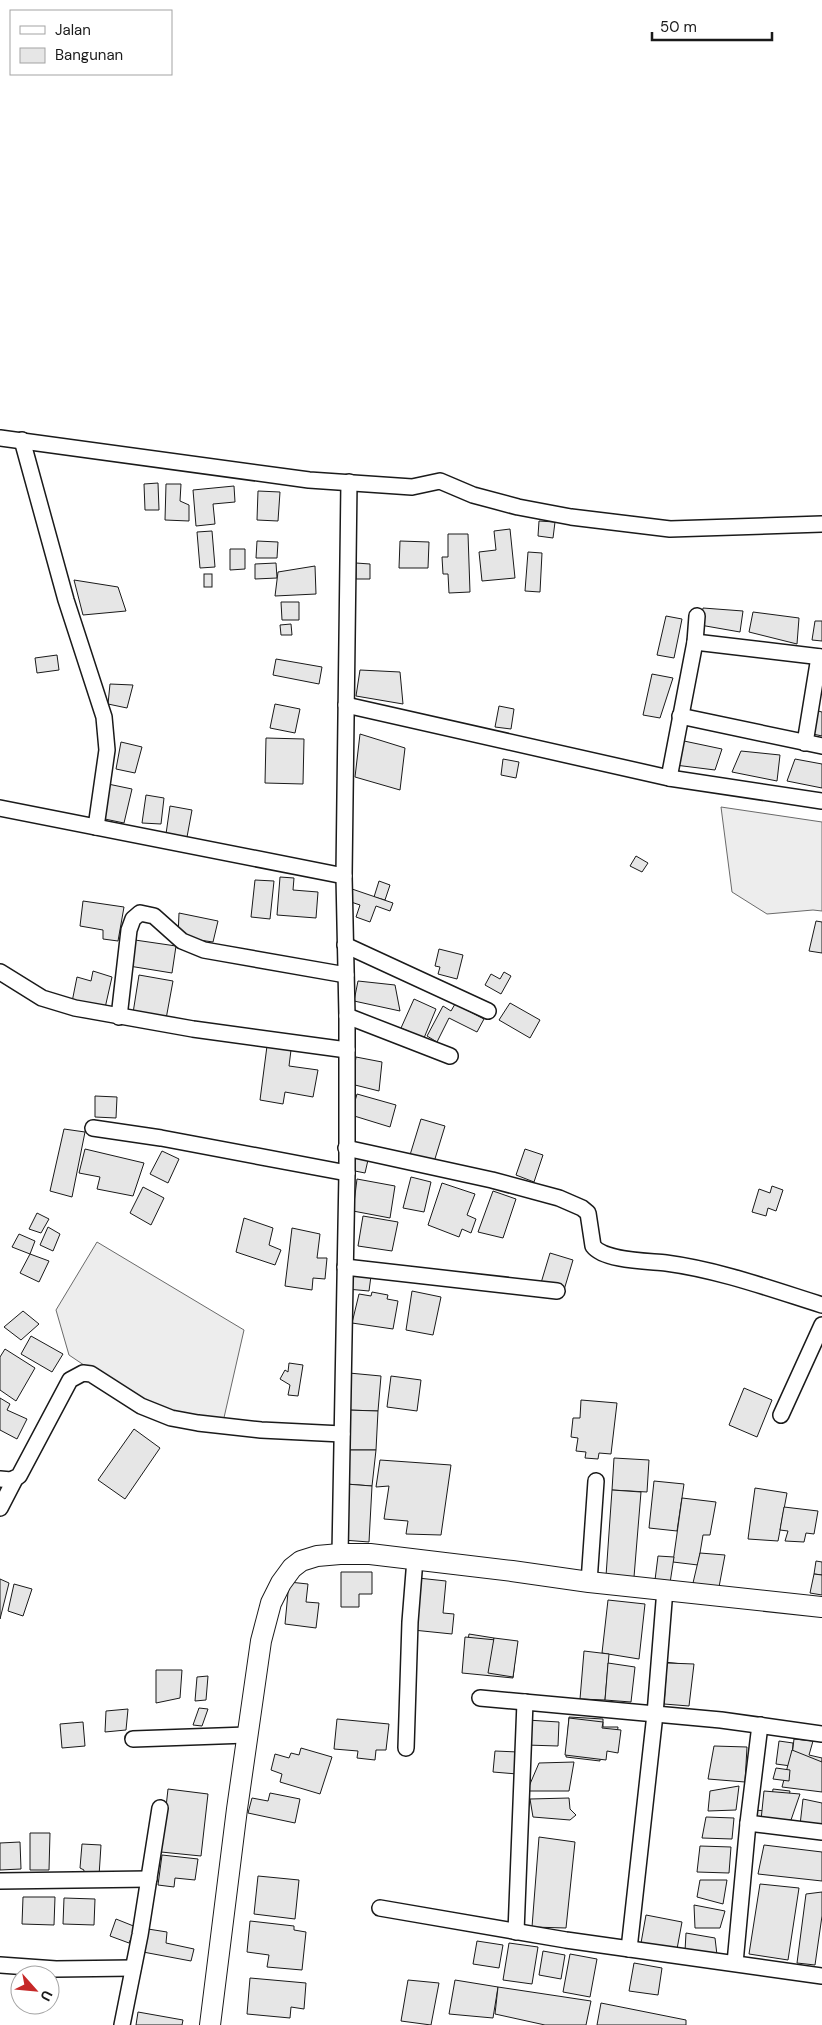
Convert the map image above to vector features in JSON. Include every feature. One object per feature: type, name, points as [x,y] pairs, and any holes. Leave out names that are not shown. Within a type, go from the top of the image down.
[{"type":"street","points":[[0,438],[290,478],[412,487],[440,481],[473,495],[518,507],[571,517],[670,529],[822,524]]},
{"type":"street","points":[[22,440],[66,600],[104,717],[107,750],[96,827]]},
{"type":"street","points":[[340,1554],[347,1173],[347,1016],[344,876],[349,482]]},
{"type":"street","points":[[669,778],[695,642],[697,616]]},
{"type":"street","points":[[695,642],[820,657],[805,742]]},
{"type":"street","points":[[346,705],[669,778],[822,801]]},
{"type":"street","points":[[680,716],[822,746]]},
{"type":"street","points":[[0,808],[344,876]]},
{"type":"street","points":[[119,1017],[129,930],[133,919],[140,912],[154,916],[182,941],[204,950],[346,975]]},
{"type":"street","points":[[345,945],[488,1011]]},
{"type":"street","points":[[0,972],[31,992],[54,1003],[119,1017],[193,1029],[347,1050]]},
{"type":"street","points":[[347,1016],[450,1056]]},
{"type":"street","points":[[93,1128],[170,1140],[347,1173]]},
{"type":"street","points":[[346,1148],[474,1176],[559,1198],[582,1208],[588,1213],[593,1246],[600,1252],[618,1258],[684,1265],[822,1305]]},
{"type":"street","points":[[345,1267],[557,1291]]},
{"type":"street","points":[[781,1415],[822,1325]]},
{"type":"street","points":[[0,1508],[16,1479],[23,1471],[70,1380],[83,1373],[90,1374],[141,1406],[171,1418],[261,1430],[342,1434]]},
{"type":"street","points":[[0,1479],[16,1479]]},
{"type":"street","points":[[588,1582],[596,1481]]},
{"type":"street","points":[[210,2025],[247,1735],[261,1641],[271,1603],[281,1583],[292,1568],[301,1561],[317,1556],[340,1554],[415,1559],[588,1582],[822,1607]]},
{"type":"street","points":[[406,1748],[410,1622],[415,1559]]},
{"type":"street","points":[[629,1949],[655,1714],[665,1589]]},
{"type":"street","points":[[480,1698],[760,1725],[822,1734]]},
{"type":"street","points":[[516,1932],[525,1702]]},
{"type":"street","points":[[735,1963],[748,1823],[760,1725]]},
{"type":"street","points":[[133,1739],[247,1735]]},
{"type":"street","points":[[122,2025],[160,1808]]},
{"type":"street","points":[[748,1823],[822,1832]]},
{"type":"street","points":[[0,1881],[149,1879]]},
{"type":"street","points":[[380,1908],[516,1932],[822,1976]]},
{"type":"street","points":[[0,1965],[56,1969],[133,1968]]},
{"type":"shaded area","points":[[721,807],[822,822],[822,911],[767,914],[732,892]]},
{"type":"shaded area","points":[[97,1242],[244,1330],[223,1422],[169,1410],[127,1394],[69,1355],[56,1310]]},
{"type":"building","points":[[158,483],[159,510],[145,510],[144,484]]},
{"type":"building","points":[[166,484],[181,484],[180,501],[189,505],[189,521],[165,520]]},
{"type":"building","points":[[234,486],[235,502],[213,504],[215,524],[196,526],[193,490]]},
{"type":"building","points":[[258,491],[280,492],[278,521],[257,520]]},
{"type":"building","points":[[539,521],[555,522],[553,538],[538,536]]},
{"type":"building","points":[[510,529],[515,578],[482,581],[479,552],[496,550],[494,531]]},
{"type":"building","points":[[212,531],[215,567],[200,568],[197,532]]},
{"type":"building","points":[[448,534],[468,534],[470,592],[449,593],[448,574],[443,574],[442,557],[448,557]]},
{"type":"building","points":[[257,541],[278,542],[277,558],[256,558]]},
{"type":"building","points":[[400,541],[429,542],[428,568],[399,568]]},
{"type":"building","points":[[230,549],[245,549],[245,569],[230,570]]},
{"type":"building","points":[[528,552],[542,553],[540,592],[525,591]]},
{"type":"building","points":[[276,563],[277,578],[255,579],[255,564]]},
{"type":"building","points":[[356,563],[370,564],[370,579],[356,579]]},
{"type":"building","points":[[315,566],[316,594],[275,596],[278,572]]},
{"type":"building","points":[[204,574],[212,574],[212,587],[204,587]]},
{"type":"building","points":[[74,580],[118,587],[126,611],[83,615]]},
{"type":"building","points":[[281,602],[299,602],[299,620],[282,620]]},
{"type":"building","points":[[703,608],[743,611],[740,632],[700,625]]},
{"type":"building","points":[[753,612],[799,618],[797,644],[749,632]]},
{"type":"building","points":[[666,616],[682,619],[674,658],[657,655]]},
{"type":"building","points":[[815,621],[822,621],[822,641],[812,640]]},
{"type":"building","points":[[291,624],[292,635],[281,635],[280,625]]},
{"type":"building","points":[[57,655],[59,670],[37,673],[35,658]]},
{"type":"building","points":[[276,659],[322,667],[319,684],[273,675]]},
{"type":"building","points":[[360,670],[400,672],[403,704],[356,696]]},
{"type":"building","points":[[652,674],[673,678],[660,718],[643,715]]},
{"type":"building","points":[[110,684],[133,685],[127,708],[108,704]]},
{"type":"building","points":[[275,704],[300,709],[295,733],[270,728]]},
{"type":"building","points":[[499,706],[514,709],[511,729],[495,727]]},
{"type":"building","points":[[818,711],[822,712],[822,736],[813,734]]},
{"type":"building","points":[[360,734],[405,748],[400,790],[355,777]]},
{"type":"building","points":[[266,738],[304,739],[303,784],[265,783]]},
{"type":"building","points":[[684,741],[722,749],[715,770],[675,765]]},
{"type":"building","points":[[121,742],[142,747],[135,773],[116,769]]},
{"type":"building","points":[[741,751],[780,755],[777,781],[732,772]]},
{"type":"building","points":[[503,759],[519,762],[516,778],[501,775]]},
{"type":"building","points":[[795,759],[822,764],[822,788],[787,781]]},
{"type":"building","points":[[108,784],[132,789],[124,823],[100,818]]},
{"type":"building","points":[[146,795],[164,798],[161,824],[142,823]]},
{"type":"building","points":[[170,806],[192,810],[187,837],[166,834]]},
{"type":"building","points":[[636,856],[648,863],[642,872],[630,866]]},
{"type":"building","points":[[280,877],[294,878],[293,890],[318,892],[316,918],[277,915]]},
{"type":"building","points":[[255,880],[274,881],[270,919],[251,917]]},
{"type":"building","points":[[379,881],[390,885],[385,900],[374,897]]},
{"type":"building","points":[[352,889],[393,903],[390,911],[376,906],[370,922],[356,917],[360,905],[348,901]]},
{"type":"building","points":[[83,901],[124,907],[118,941],[103,939],[103,930],[80,926]]},
{"type":"building","points":[[179,913],[218,921],[213,942],[178,937]]},
{"type":"building","points":[[816,921],[822,922],[822,953],[809,951]]},
{"type":"building","points":[[135,940],[176,946],[172,973],[129,966]]},
{"type":"building","points":[[439,949],[463,955],[457,979],[438,974],[440,967],[435,966]]},
{"type":"building","points":[[93,971],[112,977],[105,1008],[72,1002],[77,977],[91,981]]},
{"type":"building","points":[[504,972],[511,976],[501,994],[485,985],[491,974],[500,979]]},
{"type":"building","points":[[139,975],[173,981],[166,1019],[133,1013]]},
{"type":"building","points":[[358,981],[395,985],[400,1011],[354,1001]]},
{"type":"building","points":[[414,999],[436,1009],[424,1038],[401,1028]]},
{"type":"building","points":[[510,1003],[540,1020],[530,1038],[499,1020]]},
{"type":"building","points":[[455,1004],[484,1019],[477,1032],[449,1018],[437,1042],[427,1036],[443,1006],[451,1011]]},
{"type":"building","points":[[267,1046],[291,1050],[289,1066],[318,1070],[313,1097],[285,1092],[283,1104],[260,1100]]},
{"type":"building","points":[[356,1057],[382,1062],[379,1091],[351,1084],[350,1065],[355,1064]]},
{"type":"building","points":[[357,1094],[396,1105],[390,1127],[351,1115]]},
{"type":"building","points":[[95,1096],[117,1097],[116,1118],[95,1117]]},
{"type":"building","points":[[421,1119],[445,1126],[434,1162],[410,1155]]},
{"type":"building","points":[[64,1129],[85,1132],[72,1197],[50,1191]]},
{"type":"building","points":[[85,1149],[144,1163],[133,1196],[97,1189],[100,1177],[79,1173]]},
{"type":"building","points":[[525,1149],[543,1155],[534,1182],[516,1175]]},
{"type":"building","points":[[162,1151],[179,1159],[168,1183],[150,1174]]},
{"type":"building","points":[[353,1157],[368,1160],[365,1173],[350,1170]]},
{"type":"building","points":[[411,1177],[431,1182],[424,1212],[403,1208]]},
{"type":"building","points":[[357,1179],[395,1186],[390,1218],[353,1211]]},
{"type":"building","points":[[442,1183],[475,1194],[467,1215],[476,1219],[471,1233],[462,1229],[459,1237],[428,1225]]},
{"type":"building","points":[[772,1186],[783,1190],[776,1211],[768,1208],[766,1216],[752,1212],[759,1189],[770,1193]]},
{"type":"building","points":[[143,1187],[164,1198],[151,1225],[130,1213]]},
{"type":"building","points":[[493,1191],[516,1199],[503,1238],[478,1232]]},
{"type":"building","points":[[37,1213],[49,1219],[41,1233],[29,1229]]},
{"type":"building","points":[[363,1216],[398,1222],[392,1251],[358,1246]]},
{"type":"building","points":[[244,1218],[273,1228],[269,1245],[281,1250],[275,1265],[236,1252]]},
{"type":"building","points":[[48,1227],[60,1234],[53,1251],[40,1245]]},
{"type":"building","points":[[292,1228],[320,1234],[317,1258],[327,1258],[325,1279],[313,1278],[312,1290],[285,1286]]},
{"type":"building","points":[[19,1234],[35,1241],[30,1254],[12,1247]]},
{"type":"building","points":[[550,1253],[573,1260],[564,1290],[541,1283]]},
{"type":"building","points":[[30,1254],[49,1261],[39,1282],[20,1273]]},
{"type":"building","points":[[349,1273],[371,1276],[369,1291],[347,1289]]},
{"type":"building","points":[[412,1291],[441,1297],[433,1335],[406,1330]]},
{"type":"building","points":[[372,1292],[388,1295],[387,1299],[398,1301],[393,1329],[352,1323],[359,1294],[371,1296]]},
{"type":"building","points":[[23,1311],[39,1324],[21,1340],[4,1327]]},
{"type":"building","points":[[31,1336],[63,1354],[52,1372],[21,1354]]},
{"type":"building","points":[[5,1349],[35,1368],[16,1401],[0,1390],[0,1357]]},
{"type":"building","points":[[289,1363],[303,1365],[298,1396],[288,1395],[290,1385],[280,1379],[285,1370],[288,1372]]},
{"type":"building","points":[[349,1373],[381,1376],[378,1411],[347,1410]]},
{"type":"building","points":[[391,1376],[421,1380],[417,1411],[387,1407]]},
{"type":"building","points":[[744,1388],[772,1400],[757,1437],[729,1425]]},
{"type":"building","points":[[0,1398],[10,1404],[7,1410],[27,1419],[17,1439],[0,1430]]},
{"type":"building","points":[[581,1400],[617,1403],[611,1454],[599,1453],[598,1459],[585,1458],[586,1452],[576,1451],[578,1438],[571,1437],[573,1418],[580,1418]]},
{"type":"building","points":[[347,1410],[378,1411],[376,1450],[346,1450]]},
{"type":"building","points":[[134,1429],[160,1448],[125,1499],[98,1480]]},
{"type":"building","points":[[346,1450],[376,1450],[372,1486],[346,1484]]},
{"type":"building","points":[[614,1458],[649,1460],[647,1492],[612,1490]]},
{"type":"building","points":[[380,1460],[451,1465],[441,1535],[406,1534],[408,1521],[384,1519],[389,1486],[376,1487]]},
{"type":"building","points":[[654,1481],[684,1484],[677,1531],[649,1528]]},
{"type":"building","points":[[346,1484],[372,1486],[369,1542],[343,1540]]},
{"type":"building","points":[[755,1488],[787,1493],[778,1541],[748,1539]]},
{"type":"building","points":[[612,1490],[641,1492],[634,1577],[606,1576]]},
{"type":"building","points":[[682,1498],[716,1502],[710,1535],[703,1535],[698,1565],[673,1562]]},
{"type":"building","points":[[784,1507],[818,1511],[814,1534],[806,1533],[804,1542],[785,1541],[788,1531],[780,1530]]},
{"type":"building","points":[[700,1553],[725,1555],[719,1587],[693,1583]]},
{"type":"building","points":[[658,1556],[674,1557],[670,1583],[655,1580]]},
{"type":"building","points":[[816,1561],[822,1562],[822,1575],[814,1574]]},
{"type":"building","points":[[341,1572],[372,1572],[372,1594],[359,1594],[359,1607],[341,1607]]},
{"type":"building","points":[[814,1574],[822,1575],[822,1595],[810,1593]]},
{"type":"building","points":[[418,1578],[446,1581],[443,1613],[454,1614],[452,1634],[413,1630]]},
{"type":"building","points":[[0,1579],[9,1583],[0,1619]]},
{"type":"building","points":[[289,1582],[308,1584],[306,1602],[319,1603],[316,1628],[285,1624]]},
{"type":"building","points":[[14,1584],[32,1589],[23,1616],[8,1611]]},
{"type":"building","points":[[608,1600],[645,1604],[639,1659],[602,1653]]},
{"type":"building","points":[[469,1634],[494,1638],[488,1673],[463,1672]]},
{"type":"building","points":[[465,1637],[517,1642],[513,1678],[462,1673]]},
{"type":"building","points":[[494,1638],[518,1641],[513,1677],[488,1673]]},
{"type":"building","points":[[584,1651],[609,1654],[605,1700],[580,1699]]},
{"type":"building","points":[[664,1662],[692,1665],[687,1704],[663,1701],[666,1681],[661,1680]]},
{"type":"building","points":[[608,1663],[635,1667],[631,1702],[605,1700]]},
{"type":"building","points":[[667,1663],[694,1664],[689,1706],[664,1704]]},
{"type":"building","points":[[156,1670],[182,1670],[180,1698],[156,1703]]},
{"type":"building","points":[[208,1676],[206,1700],[195,1701],[197,1677]]},
{"type":"building","points":[[199,1708],[208,1709],[202,1726],[193,1725]]},
{"type":"building","points":[[128,1709],[126,1730],[105,1732],[106,1711]]},
{"type":"building","points":[[569,1717],[603,1719],[603,1727],[618,1727],[615,1751],[600,1749],[600,1761],[566,1757]]},
{"type":"building","points":[[569,1718],[603,1722],[602,1728],[621,1730],[618,1753],[607,1751],[606,1760],[565,1755]]},
{"type":"building","points":[[337,1719],[389,1724],[386,1750],[376,1750],[375,1760],[357,1758],[358,1751],[334,1749]]},
{"type":"building","points":[[527,1720],[559,1722],[558,1746],[526,1745]]},
{"type":"building","points":[[83,1722],[85,1746],[62,1748],[60,1724]]},
{"type":"building","points":[[794,1739],[813,1741],[809,1755],[822,1758],[820,1784],[789,1781]]},
{"type":"building","points":[[779,1741],[793,1743],[791,1766],[776,1764]]},
{"type":"building","points":[[714,1746],[747,1747],[745,1782],[708,1779]]},
{"type":"building","points":[[301,1748],[332,1757],[320,1794],[280,1782],[282,1774],[271,1770],[275,1754],[289,1758],[291,1753],[299,1755]]},
{"type":"building","points":[[792,1750],[822,1762],[822,1792],[782,1787]]},
{"type":"building","points":[[495,1751],[518,1752],[517,1774],[493,1772]]},
{"type":"building","points":[[574,1762],[569,1791],[527,1791],[539,1763]]},
{"type":"building","points":[[776,1768],[790,1770],[789,1781],[773,1779]]},
{"type":"building","points":[[739,1786],[736,1810],[708,1811],[710,1791]]},
{"type":"building","points":[[168,1789],[208,1794],[201,1856],[161,1852]]},
{"type":"building","points":[[773,1789],[790,1791],[784,1824],[750,1820],[752,1810],[770,1811]]},
{"type":"building","points":[[764,1791],[800,1794],[791,1820],[761,1820]]},
{"type":"building","points":[[270,1793],[300,1799],[295,1823],[248,1813],[252,1798],[268,1801]]},
{"type":"building","points":[[569,1798],[570,1809],[576,1815],[570,1820],[533,1817],[530,1799]]},
{"type":"building","points":[[803,1799],[822,1803],[822,1827],[800,1825]]},
{"type":"building","points":[[706,1817],[734,1818],[732,1839],[702,1838]]},
{"type":"building","points":[[30,1833],[50,1833],[49,1870],[30,1870]]},
{"type":"building","points":[[539,1837],[575,1842],[566,1928],[532,1927]]},
{"type":"building","points":[[20,1842],[21,1869],[0,1870],[0,1843]]},
{"type":"building","points":[[82,1844],[101,1845],[99,1876],[83,1875],[84,1870],[80,1868]]},
{"type":"building","points":[[764,1845],[822,1852],[822,1881],[758,1874]]},
{"type":"building","points":[[700,1846],[731,1847],[729,1873],[697,1872]]},
{"type":"building","points":[[162,1855],[198,1859],[195,1880],[175,1878],[174,1887],[158,1885]]},
{"type":"building","points":[[258,1876],[299,1880],[295,1919],[254,1914]]},
{"type":"building","points":[[700,1880],[727,1880],[723,1904],[697,1897]]},
{"type":"building","points":[[760,1884],[799,1888],[788,1960],[749,1954]]},
{"type":"building","points":[[822,1892],[822,1916],[815,1965],[797,1963],[806,1894]]},
{"type":"building","points":[[23,1897],[55,1897],[54,1925],[22,1924]]},
{"type":"building","points":[[64,1898],[95,1899],[94,1925],[63,1924]]},
{"type":"building","points":[[694,1905],[725,1911],[720,1928],[695,1928]]},
{"type":"building","points":[[646,1915],[682,1922],[677,1949],[641,1943]]},
{"type":"building","points":[[116,1919],[136,1927],[129,1943],[110,1936]]},
{"type":"building","points":[[250,1921],[294,1926],[294,1930],[306,1932],[302,1970],[267,1967],[269,1955],[247,1952]]},
{"type":"building","points":[[148,1929],[167,1932],[166,1943],[194,1949],[191,1961],[143,1952]]},
{"type":"building","points":[[686,1933],[715,1938],[717,1955],[685,1951]]},
{"type":"building","points":[[477,1941],[503,1945],[499,1968],[473,1964]]},
{"type":"building","points":[[509,1943],[538,1947],[532,1984],[503,1980]]},
{"type":"building","points":[[543,1951],[565,1955],[561,1979],[539,1975]]},
{"type":"building","points":[[570,1954],[597,1959],[590,1997],[563,1992]]},
{"type":"building","points":[[634,1963],[662,1968],[658,1995],[629,1991]]},
{"type":"building","points":[[250,1978],[306,1983],[304,2009],[291,2007],[290,2018],[247,2014]]},
{"type":"building","points":[[408,1980],[439,1983],[431,2025],[401,2021]]},
{"type":"building","points":[[455,1980],[498,1987],[493,2018],[449,2014]]},
{"type":"building","points":[[498,1987],[591,2001],[586,2025],[545,2025],[495,2014]]},
{"type":"building","points":[[601,2003],[686,2020],[686,2025],[597,2025]]},
{"type":"building","points":[[138,2012],[183,2020],[182,2025],[136,2025]]}]
